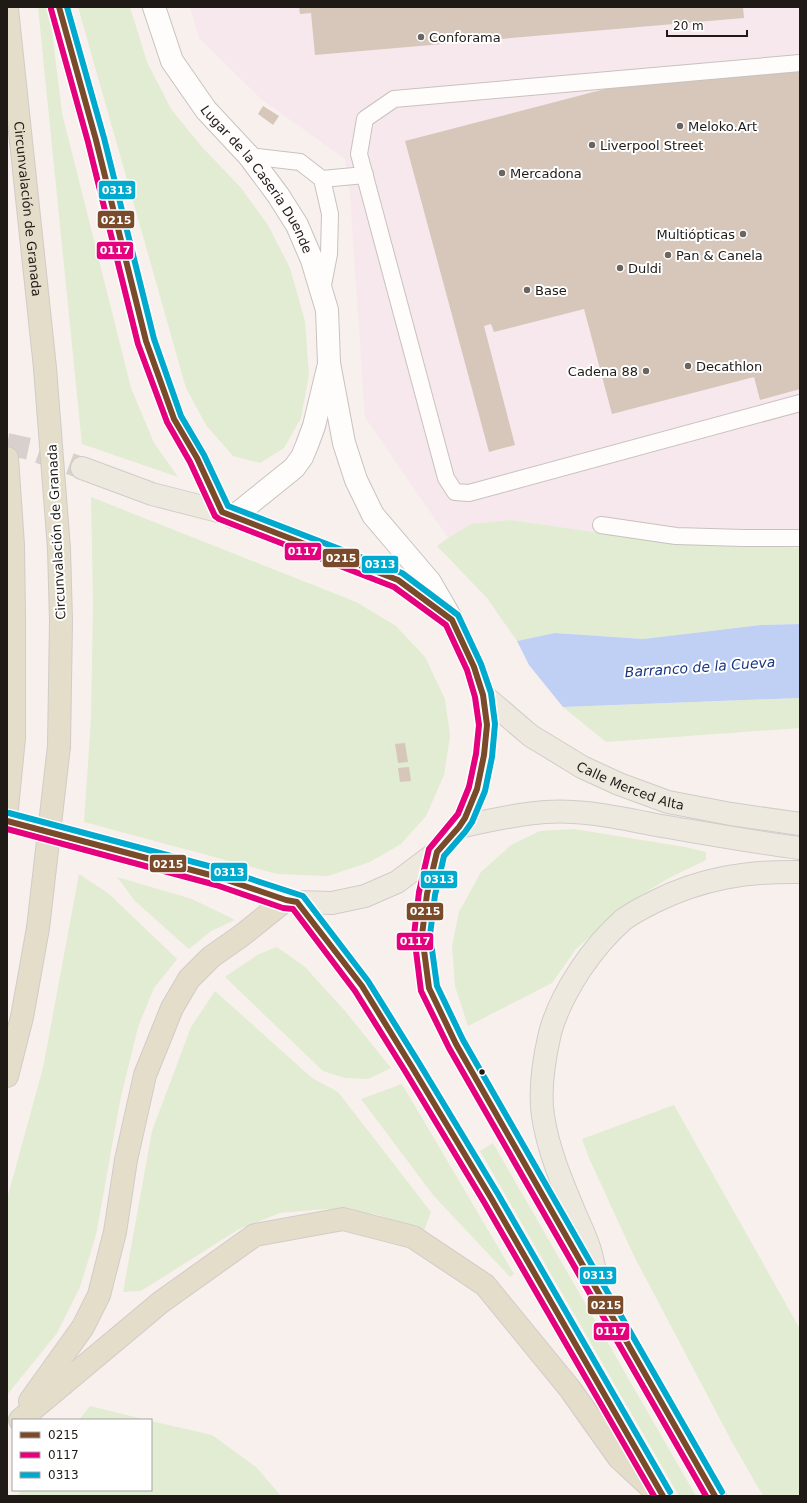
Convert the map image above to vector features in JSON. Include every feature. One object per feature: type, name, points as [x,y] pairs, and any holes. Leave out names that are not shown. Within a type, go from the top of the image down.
[{"type":"highway","points":[[59,7],[96,140],[146,341],[174,419],[227,515]]},
{"type":"highway","name":"Circunvalación de Granada","points":[[7,9],[44,368],[59,549],[61,621],[59,746],[38,928],[22,1018],[7,1076]]},
{"type":"highway","points":[[7,458],[13,545],[14,738],[7,808]]},
{"type":"highway","points":[[18,1419],[83,1327],[99,1295],[115,1232],[126,1160],[145,1075],[172,1008],[190,979],[211,957],[292,901]]},
{"type":"highway","points":[[21,1419],[161,1302],[255,1235],[343,1219],[413,1237],[485,1285],[570,1389],[619,1458],[661,1496]]},
{"type":"main road","points":[[78,840],[218,877],[292,901],[332,902],[365,896],[398,882],[437,852],[459,827],[465,818],[476,789],[484,755],[487,725],[483,695],[474,667],[452,620],[398,580],[227,515],[152,494],[82,468]]},
{"type":"main road","name":"Calle Merced Alta","points":[[483,695],[531,736],[582,767],[619,784],[668,802],[731,814],[800,824]]},
{"type":"main road","name":"Calle Merced Alta","points":[[459,827],[491,820],[546,812],[578,813],[627,819],[800,848]]},
{"type":"main road","points":[[437,852],[427,894],[422,935],[430,988],[456,1044],[603,1303],[715,1496]]},
{"type":"main road","points":[[603,1303],[589,1246],[558,1174],[549,1145],[543,1115],[542,1086],[546,1049],[555,1014],[570,985],[605,937],[624,919],[646,906],[670,894],[710,880],[752,873],[800,872]]},
{"type":"main road","points":[[292,901],[362,986],[400,1047],[491,1198],[661,1496]]},
{"type":"street","name":"Lugar de la Caseria Duende","points":[[154,7],[172,61],[206,110],[249,156],[278,195],[297,225],[312,260],[327,310],[329,363],[344,443],[356,480],[373,515],[430,582],[452,620]]},
{"type":"street","name":"Lugar de la Caseria Duende","points":[[227,515],[294,468],[302,457],[314,426],[329,363]]},
{"type":"lane","points":[[800,63],[394,99],[365,119],[359,154],[446,478],[455,492],[469,493],[800,403]]},
{"type":"lane","points":[[249,156],[300,162],[322,179],[330,214],[329,254],[322,291]]},
{"type":"lane","points":[[322,179],[365,175]]},
{"type":"lane","points":[[600,525],[676,536],[800,538]]},
{"type":"shaded area","points":[[190,7],[800,7],[800,548],[636,538],[510,520],[471,524],[448,538],[365,417],[350,195],[345,159],[261,99],[199,38]]},
{"type":"green space","points":[[38,7],[49,7],[62,113],[131,388],[154,443],[178,477],[82,444]]},
{"type":"green space","points":[[78,7],[130,7],[147,62],[171,109],[202,147],[241,188],[268,225],[290,268],[305,321],[309,375],[301,418],[284,448],[260,463],[233,456],[206,425],[186,388]]},
{"type":"green space","points":[[91,497],[356,602],[396,626],[425,657],[445,699],[450,736],[444,775],[426,816],[401,844],[370,862],[328,876],[277,874],[84,822],[91,719],[93,603]]},
{"type":"green space","points":[[510,520],[636,538],[800,548],[800,624],[761,625],[643,639],[555,633],[517,641],[487,598],[437,546],[471,524]]},
{"type":"green space","points":[[800,698],[800,728],[606,742],[563,707]]},
{"type":"green space","points":[[574,829],[685,847],[706,852],[706,860],[669,878],[625,905],[576,949],[552,983],[468,1026],[455,986],[452,946],[459,912],[481,872],[511,845],[540,831]]},
{"type":"green space","points":[[79,874],[109,894],[177,959],[154,988],[138,1027],[120,1101],[96,1235],[80,1287],[57,1333],[7,1395],[7,1199],[43,1068]]},
{"type":"green space","points":[[117,877],[192,899],[235,920],[211,931],[189,949],[135,901]]},
{"type":"green space","points":[[277,947],[305,967],[345,1011],[391,1068],[368,1079],[345,1078],[323,1071],[225,977],[259,954]]},
{"type":"green space","points":[[215,991],[312,1078],[338,1092],[431,1212],[424,1231],[375,1214],[325,1209],[280,1213],[239,1229],[141,1291],[123,1292],[152,1131],[191,1027]]},
{"type":"green space","points":[[402,1084],[514,1274],[510,1277],[433,1195],[361,1099]]},
{"type":"green space","points":[[674,1105],[800,1329],[800,1496],[763,1496],[732,1442],[634,1256],[589,1158],[582,1139]]},
{"type":"green space","points":[[493,1143],[696,1496],[679,1496],[480,1151]]},
{"type":"green space","points":[[90,1406],[143,1419],[80,1419]]},
{"type":"green space","points":[[152,1421],[212,1435],[256,1467],[281,1496],[17,1496],[21,1491],[152,1491]]},
{"type":"water","name":"Barranco de la Cueva","points":[[800,624],[800,698],[563,707],[529,665],[517,641],[555,633],[643,639],[761,625]]},
{"type":"building","name":"Conforama","points":[[299,7],[743,7],[744,18],[315,55],[311,13],[300,14]]},
{"type":"building","points":[[799,70],[800,389],[760,400],[754,377],[612,414],[584,309],[494,332],[491,324],[484,326],[515,445],[489,452],[405,141],[628,83]]},
{"type":"building","points":[[263,106],[279,116],[273,125],[258,114]]},
{"type":"building","points":[[405,743],[408,762],[398,763],[395,744]]},
{"type":"building","points":[[409,767],[411,781],[400,782],[398,768]]},
{"type":"tunnel","points":[[7,444],[30,449],[82,468]]},
{"type":"tunnel","points":[[7,821],[78,840]]},
{"type":"transit line","name":"0215","points":[[59,7],[96,140],[146,341],[174,419],[197,458],[222,512],[398,580],[452,620],[474,667],[483,695],[487,725],[484,755],[477,789],[465,818],[437,852],[427,894],[422,935],[429,988],[456,1044],[715,1496]]},
{"type":"transit line","name":"0313","points":[[67,7],[104,138],[154,339],[181,416],[204,455],[228,506],[402,573],[458,615],[481,664],[491,693],[495,724],[492,757],[485,791],[472,822],[444,856],[435,895],[430,935],[437,986],[463,1040],[722,1492]]},
{"type":"transit line","name":"0117","points":[[51,9],[88,142],[138,344],[167,422],[190,462],[215,516],[219,519],[394,587],[446,625],[467,670],[475,697],[479,725],[476,754],[469,787],[458,814],[429,849],[419,892],[414,935],[421,991],[449,1048],[706,1496]]},
{"type":"transit line","name":"0313","points":[[9,813],[220,869],[303,896],[368,981],[419,1063],[498,1194],[670,1492]]},
{"type":"transit line","name":"0215","points":[[7,821],[218,877],[286,900],[297,902],[362,986],[412,1067],[491,1198],[663,1496]]},
{"type":"transit line","name":"0117","points":[[7,829],[216,885],[283,908],[293,909],[355,991],[405,1071],[484,1202],[654,1496]]},
{"type":"place","name":"Conforama","points":[[421,37]]},
{"type":"place","name":"Meloko.Art","points":[[680,126]]},
{"type":"place","name":"Liverpool Street","points":[[592,145]]},
{"type":"place","name":"Mercadona","points":[[502,173]]},
{"type":"place","name":"Multiópticas","points":[[743,234]]},
{"type":"place","name":"Pan & Canela","points":[[668,255]]},
{"type":"place","name":"Duldi","points":[[620,268]]},
{"type":"place","name":"Base","points":[[527,290]]},
{"type":"place","name":"Decathlon","points":[[688,366]]},
{"type":"place","name":"Cadena 88","points":[[646,371]]}]
